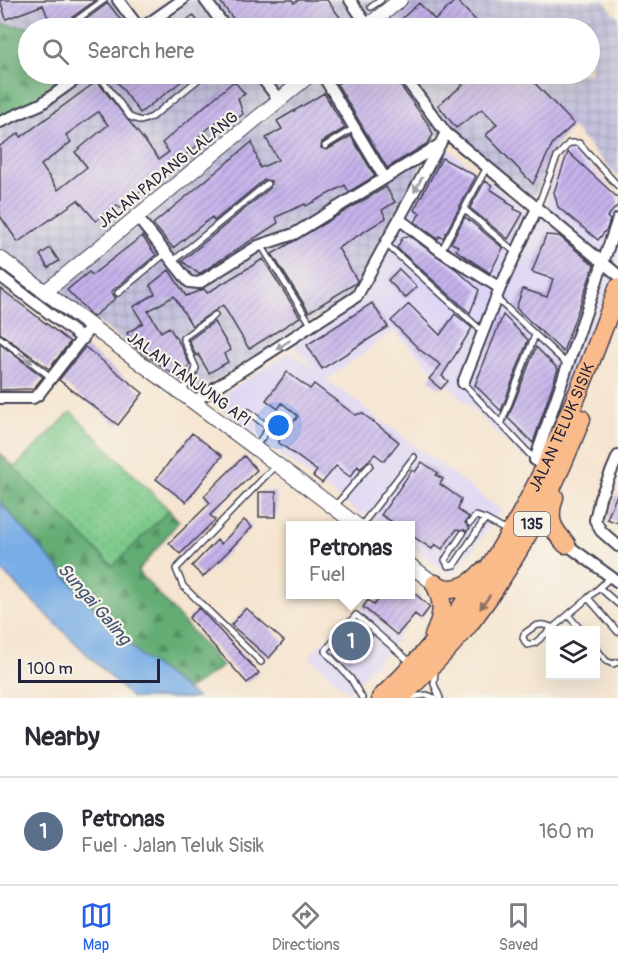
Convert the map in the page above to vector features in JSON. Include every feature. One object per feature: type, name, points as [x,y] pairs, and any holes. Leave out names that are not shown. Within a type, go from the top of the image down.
[{"type":"main road","name":"JALAN TELUK SISIK","points":[[400,698],[444,653],[500,581],[566,458],[612,323],[618,288]]},
{"type":"main road","name":"JALAN TELUK SISIK","points":[[381,698],[462,610],[512,533],[541,463],[612,323]]},
{"type":"main road","points":[[566,458],[549,519],[551,527],[566,544]]},
{"type":"main road","points":[[500,581],[532,543],[540,537],[547,537],[566,544]]},
{"type":"main road","points":[[435,584],[444,590],[454,590],[466,584],[478,576],[501,550]]},
{"type":"main road","points":[[419,659],[442,617],[441,596],[435,584]]},
{"type":"street","points":[[118,0],[132,18]]},
{"type":"street","points":[[155,18],[182,0]]},
{"type":"street","points":[[205,0],[218,18]]},
{"type":"street","points":[[350,0],[361,18]]},
{"type":"street","points":[[379,18],[400,0]]},
{"type":"street","points":[[0,122],[41,104],[69,84]]},
{"type":"street","points":[[267,84],[279,100]]},
{"type":"street","name":"JALAN PADANG LALANG","points":[[45,292],[299,84]]},
{"type":"street","points":[[327,84],[384,177]]},
{"type":"street","points":[[409,84],[446,134],[618,275]]},
{"type":"street","points":[[193,402],[357,296],[446,134]]},
{"type":"street","points":[[137,217],[189,282],[199,283],[261,245],[294,234],[440,144]]},
{"type":"street","points":[[463,383],[515,252],[537,208]]},
{"type":"street","points":[[399,219],[441,251],[500,288]]},
{"type":"street","points":[[541,463],[568,365],[618,219]]},
{"type":"street","name":"JALAN TANJUNG API","points":[[0,258],[45,292],[86,334],[193,402],[354,521]]},
{"type":"street","points":[[0,276],[86,334],[52,378],[33,398],[0,398]]},
{"type":"street","points":[[586,316],[612,323]]},
{"type":"street","points":[[568,365],[587,374]]},
{"type":"street","points":[[618,456],[600,498],[595,520],[601,531],[618,546]]},
{"type":"street","points":[[566,544],[615,580]]},
{"type":"street","points":[[415,569],[435,584]]},
{"type":"lane","points":[[79,18],[104,0]]},
{"type":"lane","points":[[371,7],[381,0]]},
{"type":"lane","points":[[105,84],[130,117],[141,121],[152,117],[193,84]]},
{"type":"lane","points":[[325,146],[354,128]]},
{"type":"lane","points":[[537,208],[557,157],[569,143],[579,143],[618,186]]},
{"type":"lane","points":[[441,251],[487,167]]},
{"type":"lane","points":[[118,292],[267,184]]},
{"type":"lane","points":[[464,209],[515,252]]},
{"type":"lane","points":[[386,244],[483,332]]},
{"type":"lane","points":[[261,245],[312,326]]},
{"type":"lane","points":[[496,299],[568,365]]},
{"type":"lane","points":[[180,393],[191,380],[196,368],[183,338],[215,315]]},
{"type":"lane","points":[[501,424],[535,335]]},
{"type":"lane","points":[[0,338],[52,378]]},
{"type":"lane","points":[[463,383],[541,463]]},
{"type":"lane","points":[[249,412],[269,428],[255,447]]},
{"type":"lane","points":[[363,521],[414,457]]},
{"type":"lane","points":[[261,662],[183,586],[176,569],[277,464]]},
{"type":"lane","points":[[334,507],[370,465]]},
{"type":"lane","points":[[470,523],[476,516],[512,533]]},
{"type":"lane","points":[[463,533],[445,560],[448,566],[454,565],[485,519]]},
{"type":"lane","points":[[555,626],[588,598],[615,580]]},
{"type":"lane","points":[[601,589],[618,604]]},
{"type":"lane","points":[[588,598],[618,632]]},
{"type":"lane","points":[[362,698],[351,679],[325,651],[356,615],[419,659]]},
{"type":"lane","points":[[568,615],[577,626]]},
{"type":"lane","points":[[540,624],[553,628],[535,644],[527,645],[525,642],[524,634],[533,627],[540,624]]},
{"type":"lane","points":[[440,698],[433,675],[444,653]]},
{"type":"lane","points":[[600,653],[606,661],[613,664],[618,662]]},
{"type":"lane","points":[[408,698],[419,694],[435,698]]},
{"type":"shaded area","points":[[0,0],[127,0],[140,18],[18,18],[18,25],[1,23]]},
{"type":"shaded area","points":[[168,0],[603,0],[618,17],[618,177],[572,127],[556,145],[537,192],[532,196],[526,194],[452,128],[437,135],[353,295],[195,393],[0,251],[0,115],[52,84],[600,84],[600,18],[142,18]]},
{"type":"shaded area","points":[[444,146],[535,217],[547,206],[549,189],[563,153],[571,147],[618,196],[618,269],[542,455],[536,461],[521,457],[394,331],[329,378],[325,378],[502,511],[455,572],[448,574],[415,549],[415,521],[378,521],[366,512],[391,479],[362,516],[223,410],[223,395],[290,352],[318,373],[292,344],[363,300]]},
{"type":"shaded area","points":[[362,608],[398,638],[349,692],[310,658],[311,653]]},
{"type":"green space","points":[[0,17],[2,24],[18,26],[18,84],[56,84],[28,103],[0,116]]},
{"type":"green space","points":[[71,412],[169,510],[113,566],[14,468]]},
{"type":"green space","points":[[0,453],[112,566],[169,510],[179,521],[138,571],[223,666],[187,690],[142,657],[84,597],[0,502]]},
{"type":"water","points":[[0,502],[84,597],[142,657],[197,698],[132,698],[0,569]]},
{"type":"building","points":[[0,0],[96,0],[71,18],[48,18],[43,5],[6,19]]},
{"type":"building","points":[[219,0],[292,0],[294,3],[299,0],[327,0],[340,18],[232,18]]},
{"type":"building","points":[[456,0],[473,18],[437,18]]},
{"type":"building","points":[[108,3],[119,18],[88,18]]},
{"type":"building","points":[[419,3],[433,18],[402,18]]},
{"type":"building","points":[[93,84],[99,84],[159,159],[169,152],[162,143],[231,84],[237,84],[245,94],[238,98],[243,114],[231,123],[224,116],[199,136],[203,141],[120,208],[117,205],[96,221],[78,200],[18,242],[0,216],[0,146],[19,133],[21,137]],"holes":[[[98,112],[108,125],[75,152],[87,167],[58,190],[41,165],[71,142],[66,135]]]},
{"type":"building","points":[[119,84],[178,84],[140,113]]},
{"type":"building","points":[[337,84],[399,84],[429,125],[433,135],[428,143],[387,168]]},
{"type":"building","points":[[536,84],[574,124],[553,143],[533,184],[486,135],[497,124],[482,109],[456,128],[438,105],[463,85]]},
{"type":"building","points":[[324,93],[345,128],[322,142],[321,148],[327,150],[351,136],[375,176],[349,192],[345,185],[306,206],[305,204],[276,217],[278,223],[199,274],[182,261],[270,188],[271,181],[264,180],[214,221],[212,217],[173,248],[153,224],[252,142],[260,168],[278,160],[266,138],[282,129],[277,121]]},
{"type":"building","points":[[568,152],[618,198],[618,205],[607,217],[610,220],[607,229],[598,240],[558,207],[554,192]]},
{"type":"building","points":[[442,158],[476,176],[443,238],[439,236],[438,239],[415,222],[420,213],[414,210]]},
{"type":"building","points":[[485,181],[492,185],[490,189],[507,200],[506,202],[515,207],[514,209],[523,213],[508,239],[470,208]]},
{"type":"building","points":[[386,187],[395,202],[382,210],[386,218],[338,248],[357,280],[356,283],[309,312],[272,254]]},
{"type":"building","points":[[465,217],[503,248],[490,273],[456,250],[458,246],[451,243]]},
{"type":"building","points":[[546,235],[559,236],[594,265],[563,352],[516,308],[523,289],[547,297],[553,279],[532,272]]},
{"type":"building","points":[[142,236],[156,255],[111,292],[116,298],[93,317],[67,290],[89,272],[92,275]]},
{"type":"building","points":[[409,236],[457,270],[479,290],[470,313],[397,248],[403,237]]},
{"type":"building","points":[[50,248],[59,261],[48,268],[40,255]]},
{"type":"building","points":[[263,259],[300,317],[249,349],[223,305],[192,326],[174,296],[148,311],[161,332],[169,327],[190,365],[180,379],[134,346],[127,333],[143,323],[133,307],[155,294],[150,285],[169,270],[186,296],[204,289],[207,293]]},
{"type":"building","points":[[399,269],[417,287],[405,298],[388,280]]},
{"type":"building","points":[[0,288],[70,342],[49,369],[0,333]]},
{"type":"building","points":[[372,303],[388,327],[322,369],[307,345]]},
{"type":"building","points":[[409,304],[440,335],[455,314],[472,328],[442,376],[448,381],[441,389],[429,379],[441,365],[420,350],[391,321]]},
{"type":"building","points":[[503,315],[528,340],[501,411],[475,385]]},
{"type":"building","points":[[214,322],[231,350],[224,354],[228,362],[209,373],[198,354],[196,356],[189,340]]},
{"type":"building","points":[[0,344],[43,377],[33,389],[0,390]]},
{"type":"building","points":[[85,347],[143,393],[118,425],[59,380]]},
{"type":"building","points":[[536,347],[558,369],[533,443],[508,418]]},
{"type":"building","points":[[287,372],[310,389],[314,384],[355,415],[362,413],[399,442],[384,461],[375,454],[360,469],[358,466],[350,477],[336,466],[322,483],[313,476],[317,471],[278,442],[298,416],[282,403],[278,409],[266,400]]},
{"type":"building","points":[[192,433],[222,456],[186,502],[156,479]]},
{"type":"building","points":[[244,456],[257,470],[210,515],[215,520],[180,554],[169,543],[210,503],[204,496]]},
{"type":"building","points":[[422,462],[438,473],[436,475],[443,479],[440,484],[461,499],[458,510],[469,517],[465,523],[470,528],[467,531],[457,529],[442,549],[435,544],[432,549],[415,538],[415,521],[391,521],[381,515],[412,470],[415,472]]},
{"type":"building","points":[[259,492],[276,492],[276,517],[259,517]]},
{"type":"building","points":[[618,492],[618,523],[607,519]]},
{"type":"building","points":[[244,520],[252,527],[203,577],[192,566],[217,540],[221,544]]},
{"type":"building","points":[[415,594],[430,607],[421,619],[415,614],[397,635],[363,607],[368,600],[374,605],[379,599],[415,599]]},
{"type":"building","points":[[199,608],[259,673],[247,683],[189,618]]},
{"type":"building","points":[[246,608],[284,641],[269,658],[231,625]]},
{"type":"building","points":[[356,622],[372,636],[348,662],[333,649]]},
{"type":"place","name":"Petronas","points":[[351,641]]},
{"type":"water label","name":"Sungai Galing","points":[[94,604]]}]
